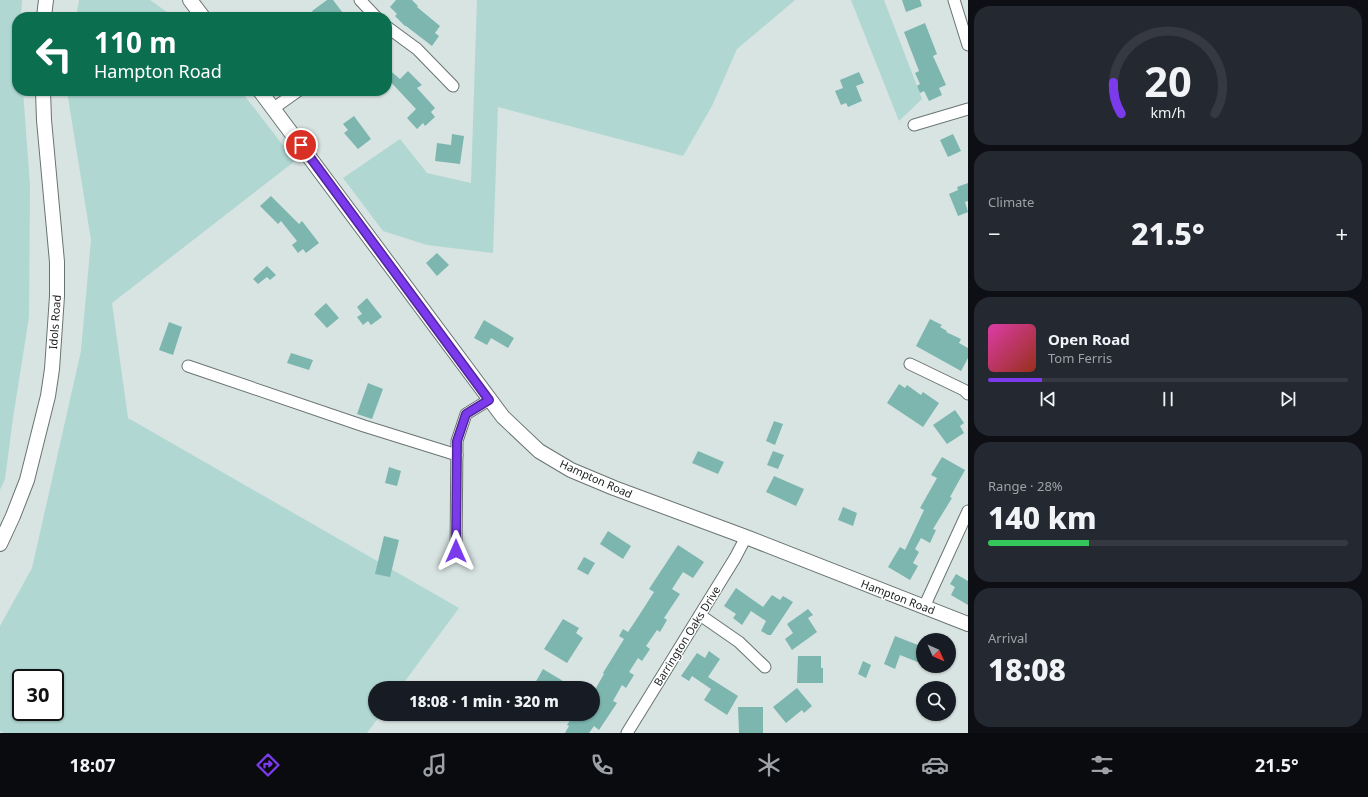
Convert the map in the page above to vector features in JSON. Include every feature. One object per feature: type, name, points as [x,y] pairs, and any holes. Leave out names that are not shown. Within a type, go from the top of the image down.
[{"type":"main road","points":[[45,12],[46,0]]},
{"type":"main road","points":[[190,0],[200,12]]},
{"type":"main road","name":"Idols Road","points":[[0,544],[27,480],[48,396],[52,369],[57,296],[57,262],[43,96]]},
{"type":"main road","name":"Hampton Road","points":[[264,96],[489,400],[503,417],[539,451],[571,470],[614,488],[746,537],[968,624]]},
{"type":"street","points":[[360,0],[371,12]]},
{"type":"street","points":[[954,0],[968,45]]},
{"type":"street","points":[[392,32],[417,49],[453,86]]},
{"type":"street","points":[[274,108],[283,96]]},
{"type":"street","points":[[914,125],[968,109]]},
{"type":"street","points":[[910,364],[964,390],[968,394]]},
{"type":"street","points":[[188,366],[456,456]]},
{"type":"street","points":[[456,551],[457,441],[466,414],[489,400]]},
{"type":"street","points":[[924,607],[968,512]]},
{"type":"street","name":"Barrington Oaks Drive","points":[[627,733],[700,616],[746,537]]},
{"type":"street","points":[[700,616],[739,642],[766,666]]},
{"type":"shaded area","points":[[0,0],[22,0],[21,12],[12,12],[12,96],[23,96],[30,185],[29,317],[5,479],[0,490]]},
{"type":"shaded area","points":[[79,0],[150,0],[167,12],[77,12]]},
{"type":"shaded area","points":[[477,0],[795,0],[737,49],[712,106],[683,156],[498,107],[493,253],[427,245],[383,231],[343,178],[400,139],[427,173],[471,183]]},
{"type":"shaded area","points":[[851,0],[884,0],[922,99],[899,121]]},
{"type":"shaded area","points":[[68,96],[245,96],[295,161],[112,303],[128,418],[459,608],[405,681],[368,681],[368,721],[376,721],[367,733],[3,733],[0,731],[0,626],[32,568],[81,351],[91,240]]},
{"type":"building","points":[[327,0],[333,0],[342,12],[313,12],[312,11]]},
{"type":"building","points":[[396,0],[412,0],[418,6],[417,7],[440,26],[435,33],[439,36],[432,46],[405,26],[395,16],[397,14],[390,7]]},
{"type":"building","points":[[902,0],[920,0],[922,6],[906,12]]},
{"type":"building","points":[[925,23],[937,54],[933,56],[946,85],[939,88],[942,95],[929,101],[924,91],[920,93],[917,86],[920,84],[915,73],[919,71],[904,32]]},
{"type":"building","points":[[408,71],[422,85],[417,88],[435,108],[431,112],[435,117],[425,126],[423,123],[417,129],[407,118],[416,109],[392,83],[392,72],[400,79]]},
{"type":"building","points":[[859,72],[864,83],[856,86],[862,101],[848,107],[846,103],[841,105],[835,91],[843,88],[840,80]]},
{"type":"building","points":[[354,116],[371,139],[358,149],[344,133],[348,130],[343,124]]},
{"type":"building","points":[[452,134],[464,136],[460,164],[435,161],[437,143],[451,145]]},
{"type":"building","points":[[953,134],[961,151],[948,157],[940,140]]},
{"type":"building","points":[[968,183],[968,201],[965,202],[968,212],[958,216],[949,194],[958,190],[957,187]]},
{"type":"building","points":[[271,196],[299,224],[302,221],[319,243],[306,253],[303,249],[298,253],[292,245],[297,241],[281,221],[278,224],[260,206]]},
{"type":"building","points":[[437,253],[449,265],[437,276],[426,263]]},
{"type":"building","points":[[267,266],[276,275],[270,280],[267,277],[258,284],[253,279]]},
{"type":"building","points":[[367,298],[382,317],[371,325],[368,321],[363,325],[357,317],[362,314],[357,307]]},
{"type":"building","points":[[326,303],[339,318],[327,328],[314,314]]},
{"type":"building","points":[[930,319],[942,325],[940,327],[947,331],[946,332],[961,339],[959,343],[968,348],[968,358],[961,371],[916,346]]},
{"type":"building","points":[[484,320],[514,338],[508,348],[491,338],[487,345],[474,338]]},
{"type":"building","points":[[169,322],[182,327],[173,355],[159,350]]},
{"type":"building","points":[[291,353],[313,360],[309,370],[287,363]]},
{"type":"building","points":[[368,383],[383,389],[372,419],[357,414]]},
{"type":"building","points":[[899,384],[905,388],[907,385],[921,395],[923,392],[939,403],[923,427],[887,403]]},
{"type":"building","points":[[955,410],[964,423],[960,426],[964,433],[947,444],[933,425]]},
{"type":"building","points":[[774,421],[783,424],[775,445],[766,441]]},
{"type":"building","points":[[698,451],[724,462],[718,474],[692,463]]},
{"type":"building","points":[[773,451],[784,455],[778,469],[767,465]]},
{"type":"building","points":[[942,457],[965,470],[950,497],[952,498],[933,529],[936,530],[930,543],[921,538],[915,549],[919,552],[913,563],[918,566],[910,580],[888,567],[900,547],[905,550],[924,510],[920,508],[937,478],[931,475]]},
{"type":"building","points":[[389,467],[401,471],[397,486],[385,483]]},
{"type":"building","points":[[774,476],[804,489],[796,506],[766,492]]},
{"type":"building","points":[[843,507],[857,513],[853,526],[838,520]]},
{"type":"building","points":[[608,531],[631,546],[623,559],[600,544]]},
{"type":"building","points":[[384,536],[399,540],[390,577],[375,574]]},
{"type":"building","points":[[678,545],[704,562],[693,578],[683,572],[672,589],[680,594],[664,618],[667,620],[660,632],[657,630],[646,646],[650,649],[642,661],[638,658],[629,672],[634,675],[626,688],[622,685],[613,701],[617,703],[599,730],[594,726],[589,733],[565,733],[569,726],[567,725],[570,721],[600,721],[600,681],[604,674],[603,673],[624,639],[619,636],[623,629],[628,632],[654,592],[649,589]]},
{"type":"building","points":[[584,557],[595,563],[588,575],[577,569]]},
{"type":"building","points":[[956,574],[968,581],[968,605],[951,595],[955,587],[950,584]]},
{"type":"building","points":[[736,588],[763,607],[772,595],[780,600],[783,596],[793,602],[771,635],[768,635],[761,631],[766,621],[751,611],[742,625],[733,618],[736,614],[724,606]]},
{"type":"building","points":[[808,609],[813,615],[808,618],[817,632],[792,650],[785,639],[793,633],[787,624]]},
{"type":"building","points":[[563,619],[579,628],[576,633],[583,638],[567,663],[544,649]]},
{"type":"building","points":[[895,636],[916,644],[916,661],[900,655],[895,669],[884,664]]},
{"type":"building","points":[[709,651],[720,659],[708,677],[738,696],[727,715],[704,700],[711,689],[692,676],[689,681],[681,676],[697,653],[705,658]]},
{"type":"building","points":[[798,656],[821,656],[823,683],[797,683]]},
{"type":"building","points":[[863,661],[871,665],[866,678],[858,674]]},
{"type":"building","points":[[543,669],[563,681],[536,681]]},
{"type":"building","points":[[797,688],[812,706],[804,713],[802,710],[786,723],[773,707]]},
{"type":"building","points":[[738,707],[763,707],[763,733],[739,733]]},
{"type":"route","points":[[301,145],[489,400],[466,414],[457,441],[456,551]]}]
